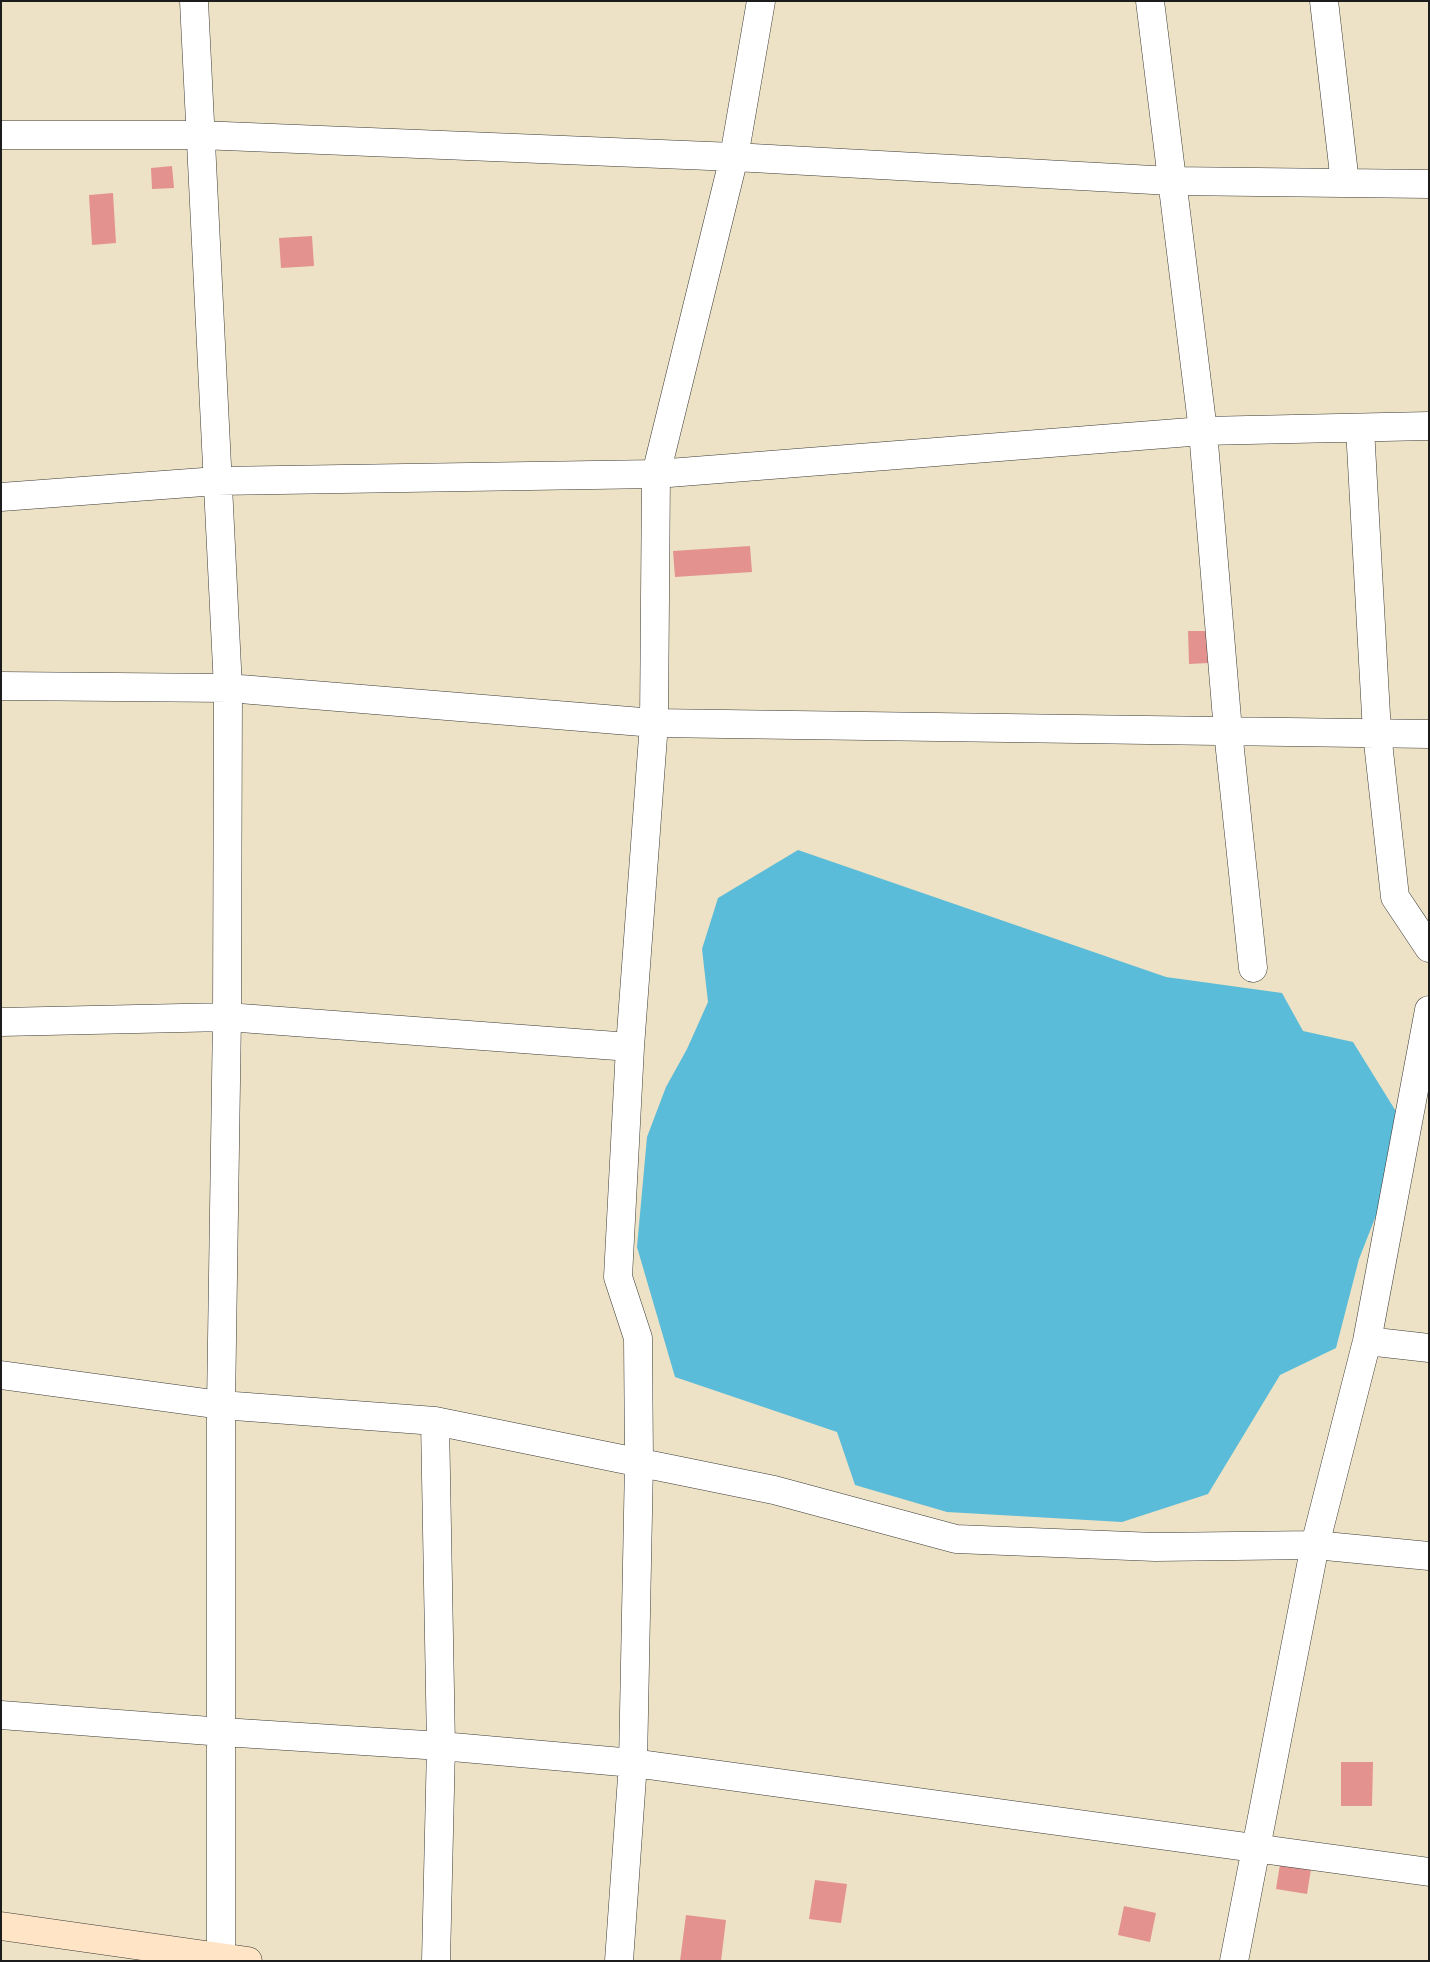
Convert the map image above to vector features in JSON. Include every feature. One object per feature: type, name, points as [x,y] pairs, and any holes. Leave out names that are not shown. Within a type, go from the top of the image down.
[{"type":"street","points":[[194,1],[216,481],[228,688],[228,1017],[221,1405],[223,1732],[221,1958]]},
{"type":"street","points":[[618,1961],[634,1763],[640,1462],[638,1338],[618,1277],[630,1047],[654,723],[656,474],[734,157],[761,1]]},
{"type":"street","points":[[1150,1],[1203,431],[1228,731],[1253,968]]},
{"type":"street","points":[[1324,1],[1345,183]]},
{"type":"street","points":[[1,135],[200,135],[734,157],[1171,181],[1429,184]]},
{"type":"street","points":[[1,497],[216,481],[656,474],[1203,431],[1429,426]]},
{"type":"street","points":[[1360,428],[1377,733],[1396,897],[1429,948]]},
{"type":"street","points":[[1,686],[228,688],[654,723],[1429,734]]},
{"type":"street","points":[[1234,1961],[1254,1849],[1315,1545],[1368,1341],[1429,1010]]},
{"type":"street","points":[[1,1022],[228,1017],[630,1047]]},
{"type":"street","points":[[1368,1341],[1429,1348]]},
{"type":"street","points":[[1,1375],[221,1405],[435,1421],[774,1490],[956,1539],[1155,1547],[1315,1545],[1429,1556]]},
{"type":"street","points":[[435,1421],[441,1746],[436,1961]]},
{"type":"street","points":[[1,1715],[441,1746],[634,1763],[1429,1872]]},
{"type":"street","points":[[1,1926],[248,1961]]},
{"type":"water","points":[[798,850],[1166,977],[1282,993],[1303,1031],[1353,1042],[1397,1113],[1388,1185],[1359,1259],[1336,1348],[1280,1375],[1208,1494],[1122,1522],[947,1512],[855,1485],[837,1432],[675,1377],[637,1247],[647,1137],[666,1087],[687,1049],[708,1002],[702,949],[718,898]]},
{"type":"building","points":[[172,166],[174,188],[152,189],[151,168]]},
{"type":"building","points":[[113,193],[116,243],[92,245],[89,195]]},
{"type":"building","points":[[312,236],[314,266],[281,268],[279,238]]},
{"type":"building","points":[[750,546],[752,572],[675,577],[673,551]]},
{"type":"building","points":[[1188,631],[1207,631],[1208,663],[1189,664]]},
{"type":"building","points":[[1341,1762],[1373,1762],[1372,1806],[1341,1806]]},
{"type":"building","points":[[1281,1858],[1312,1863],[1307,1894],[1276,1889]]},
{"type":"building","points":[[815,1880],[847,1884],[841,1923],[809,1919]]},
{"type":"building","points":[[1124,1906],[1156,1913],[1150,1942],[1118,1935]]},
{"type":"building","points":[[686,1915],[726,1920],[721,1961],[680,1961]]}]
